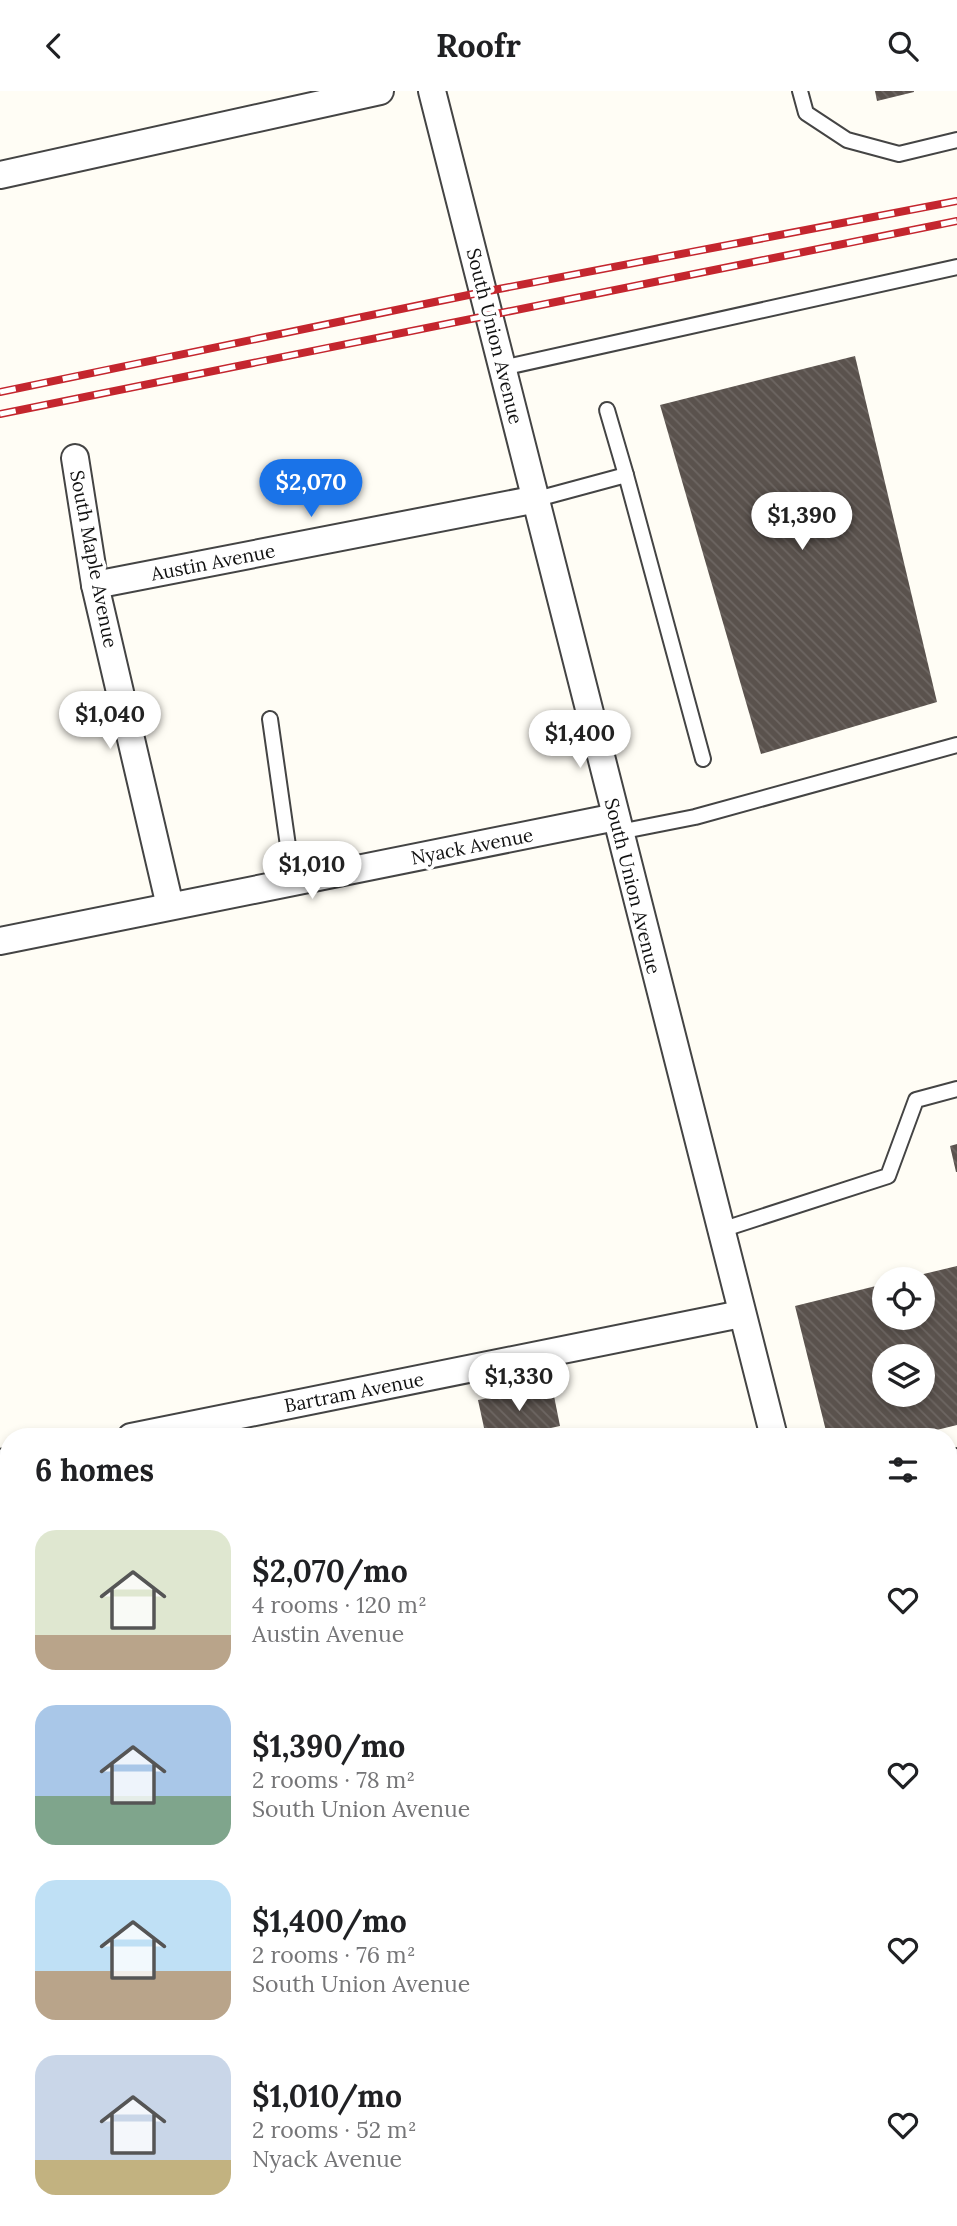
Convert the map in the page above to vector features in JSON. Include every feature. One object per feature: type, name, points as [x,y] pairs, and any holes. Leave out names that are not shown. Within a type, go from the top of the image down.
[{"type":"street","points":[[0,175],[380,91]]},
{"type":"street","name":"South Union Avenue","points":[[432,91],[772,1428]]},
{"type":"street","name":"South Maple Avenue","points":[[75,458],[95,585],[170,906]]},
{"type":"street","name":"Austin Avenue","points":[[95,585],[537,499]]},
{"type":"street","name":"Nyack Avenue","points":[[0,941],[293,881],[617,825]]},
{"type":"street","name":"Bartram Avenue","points":[[176,1428],[741,1314]]},
{"type":"lane","points":[[800,91],[806,113],[847,140],[899,154],[957,140]]},
{"type":"lane","points":[[502,368],[957,267]]},
{"type":"lane","points":[[607,410],[703,759]]},
{"type":"lane","points":[[537,499],[626,475]]},
{"type":"lane","points":[[270,719],[293,881]]},
{"type":"lane","points":[[617,825],[695,817],[957,745]]},
{"type":"lane","points":[[721,1230],[888,1176],[916,1100],[957,1089]]},
{"type":"building","points":[[875,91],[914,91],[914,92],[877,101]]},
{"type":"building","points":[[855,356],[937,702],[761,754],[660,405]]},
{"type":"building","points":[[957,1144],[957,1172],[956,1172],[950,1146]]},
{"type":"building","points":[[957,1266],[957,1425],[945,1428],[825,1428],[795,1306],[872,1287],[872,1330],[935,1330],[935,1271]]},
{"type":"building","points":[[552,1386],[560,1426],[484,1428],[478,1400]]},
{"type":"railway","points":[[0,392],[483,292],[957,201]]},
{"type":"railway","points":[[0,414],[957,221]]}]
